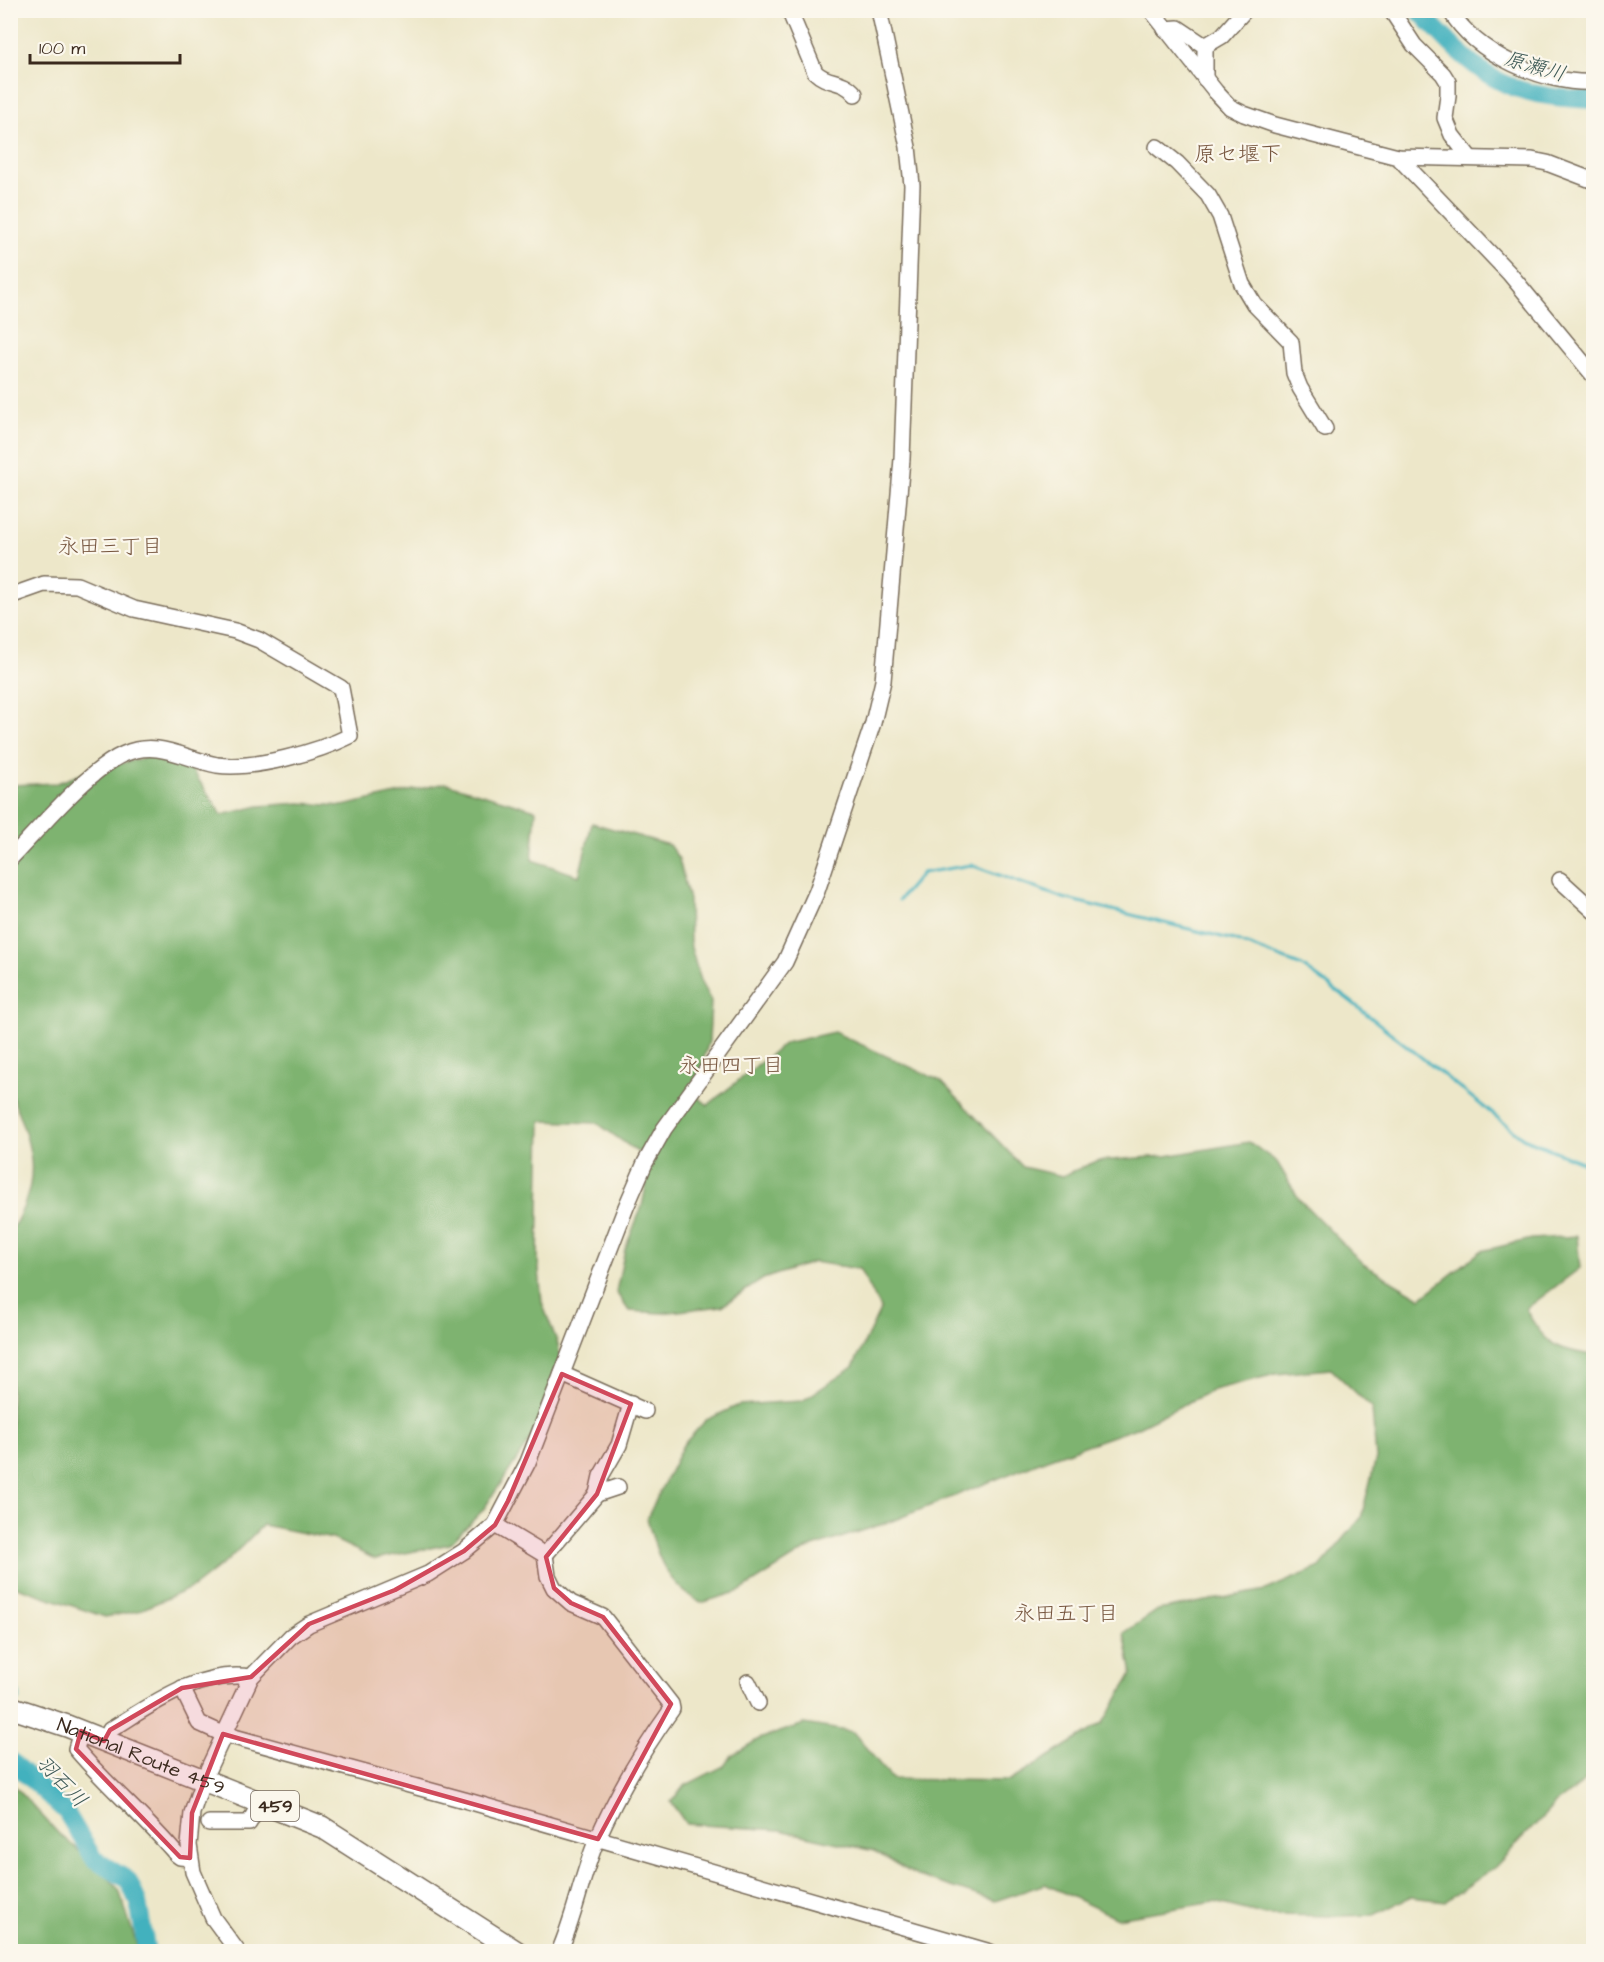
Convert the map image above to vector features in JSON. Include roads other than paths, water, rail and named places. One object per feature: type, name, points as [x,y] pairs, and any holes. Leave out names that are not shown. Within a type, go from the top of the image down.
[{"type":"highway","name":"National Route 459","points":[[10,1707],[81,1731],[322,1827],[517,1952]]},
{"type":"street","points":[[789,10],[815,72],[822,79],[845,84],[855,94]]},
{"type":"street","points":[[238,1952],[213,1918],[193,1872],[189,1845],[192,1813],[203,1780],[251,1677],[291,1636],[309,1624],[428,1574],[464,1551],[495,1525],[528,1461],[626,1207],[664,1129],[784,962],[817,891],[873,723],[883,681],[902,459],[912,185],[908,147],[879,10]]},
{"type":"street","points":[[1151,10],[1230,107],[1244,114],[1275,125],[1398,157],[1539,162],[1593,181]]},
{"type":"street","points":[[1205,46],[1222,36],[1245,10]]},
{"type":"street","points":[[1450,10],[1477,41],[1522,69],[1593,82]]},
{"type":"street","points":[[1394,12],[1414,45],[1448,82],[1445,118],[1452,135],[1470,158]]},
{"type":"street","points":[[1165,28],[1178,28],[1205,46]]},
{"type":"street","points":[[1205,46],[1205,79]]},
{"type":"street","points":[[1157,147],[1183,168],[1208,195],[1220,216],[1242,284],[1254,304],[1291,342],[1294,374],[1325,429]]},
{"type":"street","points":[[1398,157],[1509,273],[1593,376]]},
{"type":"street","points":[[10,596],[21,590],[44,584],[77,585],[134,609],[235,631],[259,640],[341,688],[350,736],[292,756],[232,765],[216,765],[157,748],[127,753],[89,779],[10,859]]},
{"type":"street","points":[[1560,880],[1593,911]]},
{"type":"street","points":[[562,1374],[645,1411]]},
{"type":"street","points":[[559,1952],[570,1928],[598,1839],[653,1735],[672,1709],[671,1704],[603,1617],[571,1603],[554,1588],[548,1575],[545,1555],[597,1494],[601,1476],[619,1445],[631,1404]]},
{"type":"street","points":[[597,1494],[618,1487]]},
{"type":"street","points":[[495,1525],[545,1555]]},
{"type":"street","points":[[104,1741],[110,1730],[182,1688],[239,1676],[251,1677]]},
{"type":"street","points":[[748,1682],[758,1703]]},
{"type":"street","points":[[182,1688],[199,1723],[223,1734],[990,1952]]},
{"type":"street","points":[[81,1731],[76,1749],[144,1817],[180,1857],[190,1858]]},
{"type":"street","points":[[209,1823],[249,1823],[261,1801]]},
{"type":"waterway","name":"原瀬川","points":[[1418,10],[1458,51],[1494,78],[1536,94],[1594,100]]},
{"type":"waterway","points":[[899,900],[922,873],[971,865],[1063,898],[1234,940],[1302,966],[1349,1000],[1523,1138],[1594,1167]]},
{"type":"waterway","name":"羽石川","points":[[10,1760],[66,1812],[94,1859],[128,1880],[138,1902],[147,1952]]},
{"type":"district","name":"原セ堰下","points":[[1238,153]]},
{"type":"district","name":"永田三丁目","points":[[110,546]]},
{"type":"district","name":"永田四丁目","points":[[731,1065]]},
{"type":"district","name":"永田五丁目","points":[[1066,1613]]}]
